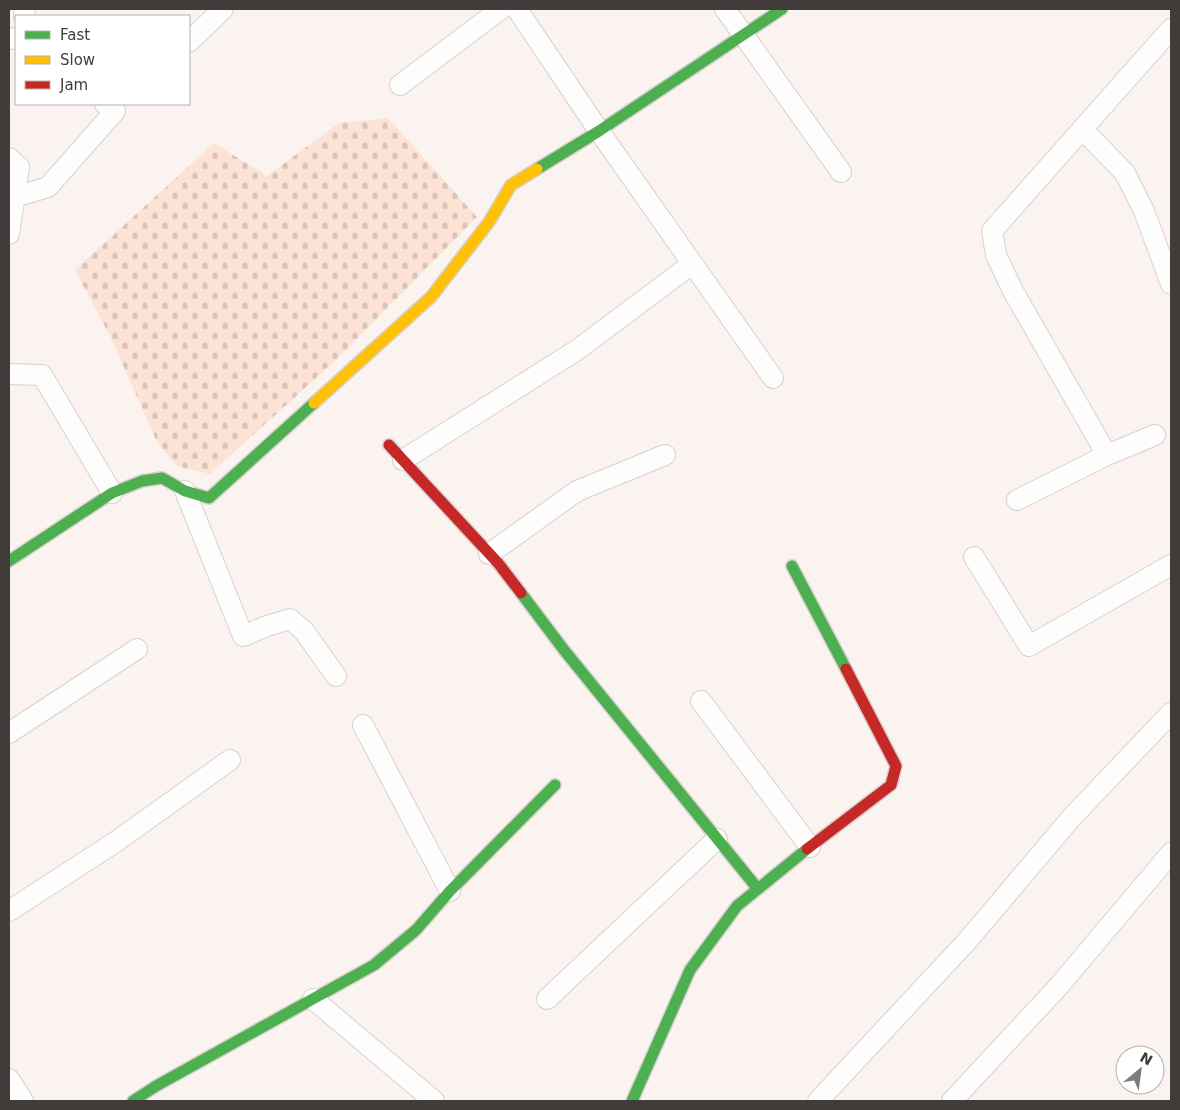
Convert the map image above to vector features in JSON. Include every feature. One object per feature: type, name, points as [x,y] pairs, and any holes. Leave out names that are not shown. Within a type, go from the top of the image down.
[{"type":"street","points":[[190,41],[223,9]]},
{"type":"street","points":[[400,85],[501,9]]},
{"type":"street","points":[[517,9],[599,131],[773,378]]},
{"type":"street","points":[[725,9],[842,172]]},
{"type":"street","points":[[9,561],[112,493],[142,481],[162,478],[185,490],[209,498],[431,298],[489,222],[511,185],[599,131],[782,9]]},
{"type":"street","points":[[1107,456],[1013,291],[996,255],[992,231],[1171,29]]},
{"type":"street","points":[[15,197],[48,187],[114,106]]},
{"type":"street","points":[[1082,129],[1125,173],[1144,211],[1171,284]]},
{"type":"street","points":[[9,158],[19,167],[9,234]]},
{"type":"street","points":[[403,460],[577,350],[692,264]]},
{"type":"street","points":[[9,374],[42,375],[112,493]]},
{"type":"street","points":[[1017,500],[1155,435]]},
{"type":"street","points":[[389,445],[489,554],[564,650],[758,888]]},
{"type":"street","points":[[489,554],[577,491],[665,455]]},
{"type":"street","points":[[185,490],[243,636],[266,626],[290,619],[304,630],[336,676]]},
{"type":"street","points":[[974,557],[1029,646],[1171,565]]},
{"type":"street","points":[[632,1101],[690,970],[737,906],[891,784],[896,766],[792,566]]},
{"type":"street","points":[[9,733],[137,648]]},
{"type":"street","points":[[701,701],[810,847]]},
{"type":"street","points":[[818,1101],[968,940],[1072,817],[1171,714]]},
{"type":"street","points":[[363,725],[450,891]]},
{"type":"street","points":[[9,911],[114,843],[230,760]]},
{"type":"street","points":[[133,1101],[156,1086],[374,965],[416,930],[450,891],[555,785]]},
{"type":"street","points":[[547,999],[717,839]]},
{"type":"street","points":[[952,1101],[1058,986],[1171,853]]},
{"type":"street","points":[[313,998],[434,1101]]},
{"type":"street","points":[[9,1079],[23,1101]]},
{"type":"green space","points":[[388,118],[477,217],[338,358],[210,474],[177,466],[157,442],[112,340],[75,270],[214,143],[267,176],[339,123]]},
{"type":"traffic: fast","points":[[537,169],[599,131],[782,9]]},
{"type":"traffic: fast","points":[[9,561],[112,493],[142,481],[162,478],[185,491],[209,498],[314,403]]},
{"type":"traffic: fast","points":[[792,566],[846,669]]},
{"type":"traffic: fast","points":[[521,593],[564,650],[758,889]]},
{"type":"traffic: fast","points":[[133,1101],[156,1086],[374,965],[416,930],[450,891],[555,785]]},
{"type":"traffic: fast","points":[[632,1101],[690,970],[737,906],[807,849]]},
{"type":"traffic: slow","points":[[314,403],[431,297],[489,222],[511,185],[537,169]]},
{"type":"traffic: jam","points":[[389,445],[498,563],[521,593]]},
{"type":"traffic: jam","points":[[807,849],[891,785],[896,766],[846,669]]}]
